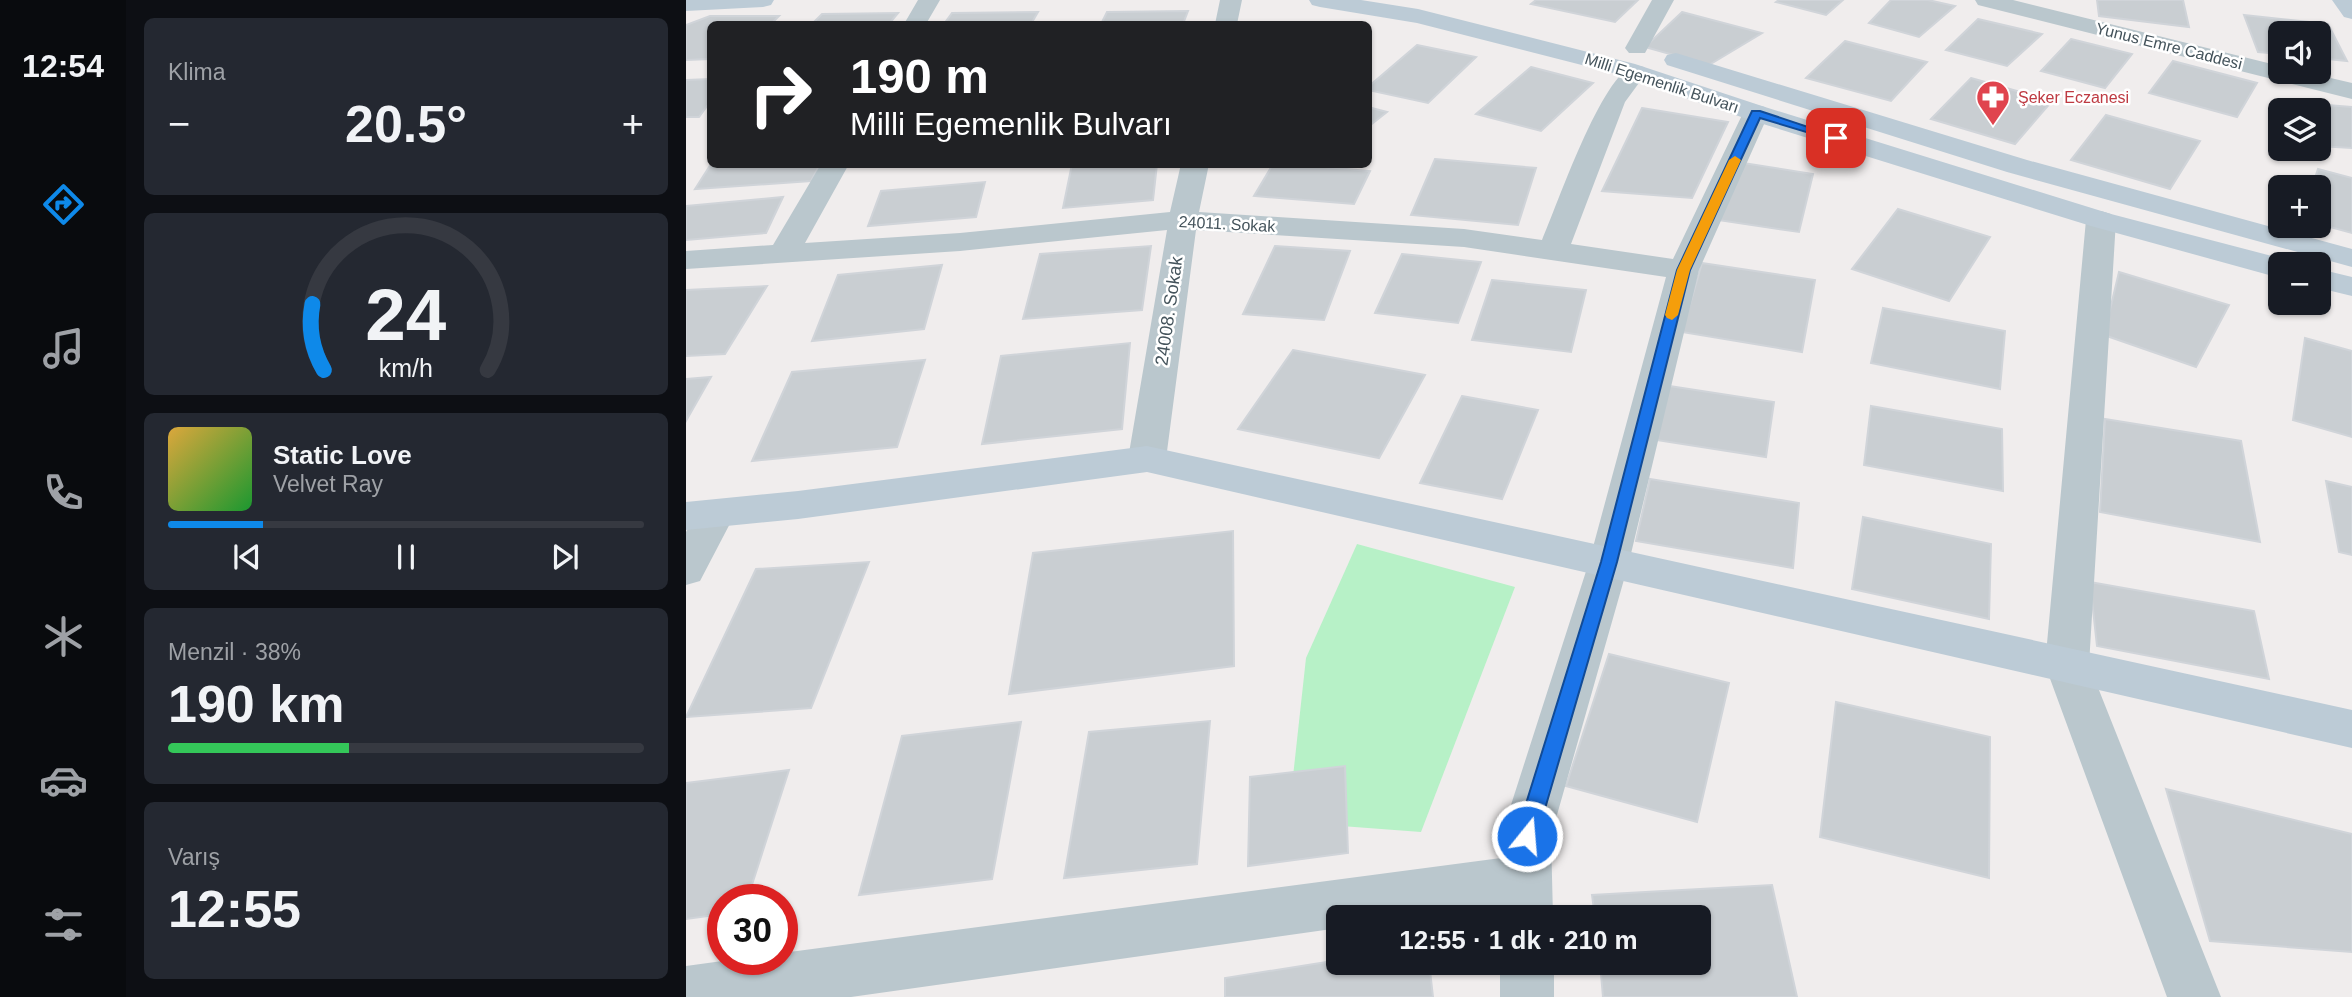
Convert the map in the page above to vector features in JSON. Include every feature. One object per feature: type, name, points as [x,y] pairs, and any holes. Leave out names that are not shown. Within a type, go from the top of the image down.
[{"type":"main road","points":[[686,4],[763,0]]},
{"type":"main road","name":"Milli Egemenlik Bulvarı","points":[[1320,0],[1418,16],[1636,60],[1756,113],[2101,220],[2268,265]]},
{"type":"main road","name":"Milli Egemenlik Bulvarı","points":[[1425,0],[2352,258]]},
{"type":"main road","points":[[2343,0],[2352,12]]},
{"type":"main road","points":[[686,15],[746,1]]},
{"type":"main road","points":[[2331,281],[2352,287]]},
{"type":"main road","points":[[700,515],[797,505],[1147,459],[2352,729]]},
{"type":"street","points":[[917,21],[929,0]]},
{"type":"street","points":[[1227,21],[1231,0]]},
{"type":"street","points":[[1553,251],[1613,101],[1636,60],[1663,0]]},
{"type":"street","name":"Yunus Emre Caddesi","points":[[1986,0],[2052,8],[2352,91]]},
{"type":"street","points":[[686,993],[1527,898],[1527,836],[1609,562],[1683,270],[1756,113]]},
{"type":"street","points":[[784,253],[833,168]]},
{"type":"street","name":"24008. Sokak","points":[[1147,459],[1183,220],[1194,168]]},
{"type":"street","name":"24011. Sokak","points":[[686,260],[960,242],[1183,220],[1464,238],[1683,270]]},
{"type":"street","points":[[2101,220],[2067,664],[2194,997]]},
{"type":"street","points":[[686,570],[700,515]]},
{"type":"street","points":[[1527,975],[1527,997]]},
{"type":"green space","points":[[1357,544],[1515,587],[1421,832],[1288,822],[1306,658]]},
{"type":"building","points":[[1536,0],[1638,0],[1615,22],[1531,4]]},
{"type":"building","points":[[1843,0],[1826,15],[1776,2]]},
{"type":"building","points":[[1891,0],[1928,0],[1955,6],[1919,37],[1869,23]]},
{"type":"building","points":[[2097,0],[2183,0],[2189,27],[2099,16]]},
{"type":"building","points":[[1188,11],[1184,21],[1102,21],[1107,12]]},
{"type":"building","points":[[1038,12],[1033,21],[946,21],[952,13]]},
{"type":"building","points":[[1682,12],[1762,33],[1709,65],[1645,47]]},
{"type":"building","points":[[898,13],[891,21],[815,21],[822,14]]},
{"type":"building","points":[[2244,15],[2300,21],[2268,21],[2268,53],[2258,52]]},
{"type":"building","points":[[710,16],[779,16],[774,21],[707,21],[707,59],[686,60],[686,25]]},
{"type":"building","points":[[1978,19],[2042,34],[2007,66],[1946,50]]},
{"type":"building","points":[[2331,30],[2347,61],[2331,59]]},
{"type":"building","points":[[2071,39],[2132,54],[2105,88],[2041,71]]},
{"type":"building","points":[[1845,41],[1927,62],[1891,101],[1806,78]]},
{"type":"building","points":[[1417,45],[1476,57],[1428,103],[1372,91],[1372,84]]},
{"type":"building","points":[[2173,61],[2257,83],[2237,117],[2149,93]]},
{"type":"building","points":[[1531,67],[1593,83],[1541,131],[1476,114]]},
{"type":"building","points":[[1971,78],[2052,101],[2015,144],[1931,119]]},
{"type":"building","points":[[707,79],[707,106],[699,117],[686,117],[686,80]]},
{"type":"building","points":[[2331,105],[2352,107],[2352,148],[2331,147]]},
{"type":"building","points":[[1372,108],[1387,112],[1372,124]]},
{"type":"building","points":[[1642,108],[1728,122],[1692,198],[1602,191]]},
{"type":"building","points":[[2106,115],[2200,141],[2170,189],[2071,160]]},
{"type":"building","points":[[1435,159],[1536,168],[1518,225],[1411,215]]},
{"type":"building","points":[[1737,162],[1813,174],[1799,232],[1718,220]]},
{"type":"building","points":[[708,168],[818,168],[811,181],[695,189]]},
{"type":"building","points":[[1071,168],[1157,168],[1153,200],[1063,208]]},
{"type":"building","points":[[1271,168],[1370,171],[1354,204],[1254,196]]},
{"type":"building","points":[[2318,169],[2352,178],[2352,233],[2331,227],[2331,175],[2316,175]]},
{"type":"building","points":[[985,182],[976,217],[868,226],[881,191]]},
{"type":"building","points":[[783,197],[766,233],[686,240],[686,206]]},
{"type":"building","points":[[1898,209],[1990,237],[1949,301],[1852,269]]},
{"type":"building","points":[[1151,246],[1142,310],[1023,319],[1040,254]]},
{"type":"building","points":[[1275,246],[1350,251],[1324,320],[1243,314]]},
{"type":"building","points":[[1402,254],[1481,262],[1458,323],[1375,313]]},
{"type":"building","points":[[1702,263],[1815,280],[1802,352],[1682,332]]},
{"type":"building","points":[[942,265],[924,329],[812,341],[838,275]]},
{"type":"building","points":[[2119,272],[2229,305],[2196,367],[2104,335]]},
{"type":"building","points":[[1492,280],[1586,290],[1571,352],[1472,340]]},
{"type":"building","points":[[767,286],[725,354],[686,356],[686,290]]},
{"type":"building","points":[[1883,308],[2005,331],[2000,389],[1871,363]]},
{"type":"building","points":[[2305,338],[2352,351],[2352,437],[2293,420]]},
{"type":"building","points":[[1130,343],[1122,429],[982,444],[1001,356]]},
{"type":"building","points":[[1293,350],[1425,375],[1379,458],[1238,429]]},
{"type":"building","points":[[925,360],[897,447],[752,461],[792,372]]},
{"type":"building","points":[[711,377],[686,421],[686,379]]},
{"type":"building","points":[[1663,385],[1774,402],[1766,457],[1650,439]]},
{"type":"building","points":[[1462,396],[1538,410],[1502,499],[1420,483]]},
{"type":"building","points":[[1871,406],[2002,429],[2003,491],[1864,465]]},
{"type":"building","points":[[2105,419],[2241,441],[2260,542],[2100,512]]},
{"type":"building","points":[[1650,479],[1799,503],[1793,568],[1636,541]]},
{"type":"building","points":[[2326,481],[2352,487],[2352,555],[2339,552]]},
{"type":"building","points":[[1863,517],[1991,544],[1989,619],[1852,589]]},
{"type":"building","points":[[1233,531],[1234,666],[1009,694],[1033,553]]},
{"type":"building","points":[[869,562],[811,708],[686,717],[756,569]]},
{"type":"building","points":[[2090,582],[2254,611],[2269,679],[2097,646]]},
{"type":"building","points":[[1609,654],[1729,683],[1697,822],[1566,786]]},
{"type":"building","points":[[1836,702],[1990,737],[1989,878],[1820,837]]},
{"type":"building","points":[[1210,721],[1197,864],[1064,878],[1089,732]]},
{"type":"building","points":[[1021,722],[992,879],[859,895],[902,736]]},
{"type":"building","points":[[1345,766],[1348,853],[1248,866],[1250,777]]},
{"type":"building","points":[[789,770],[752,884],[707,884],[707,916],[686,919],[686,783]]},
{"type":"building","points":[[2166,789],[2352,834],[2352,952],[2210,941]]},
{"type":"building","points":[[1772,885],[1797,997],[1603,997],[1601,975],[1711,975],[1711,905],[1593,905],[1592,895]]},
{"type":"building","points":[[1326,962],[1326,975],[1430,975],[1433,997],[1225,997],[1225,978]]},
{"type":"slow traffic","points":[[1672,315],[1683,270],[1735,160]]},
{"type":"place","name":"Şeker Eczanesi","points":[[1993,127]]},
{"type":"route","points":[[1527,836],[1609,562],[1683,270],[1756,113],[1836,138]]}]
